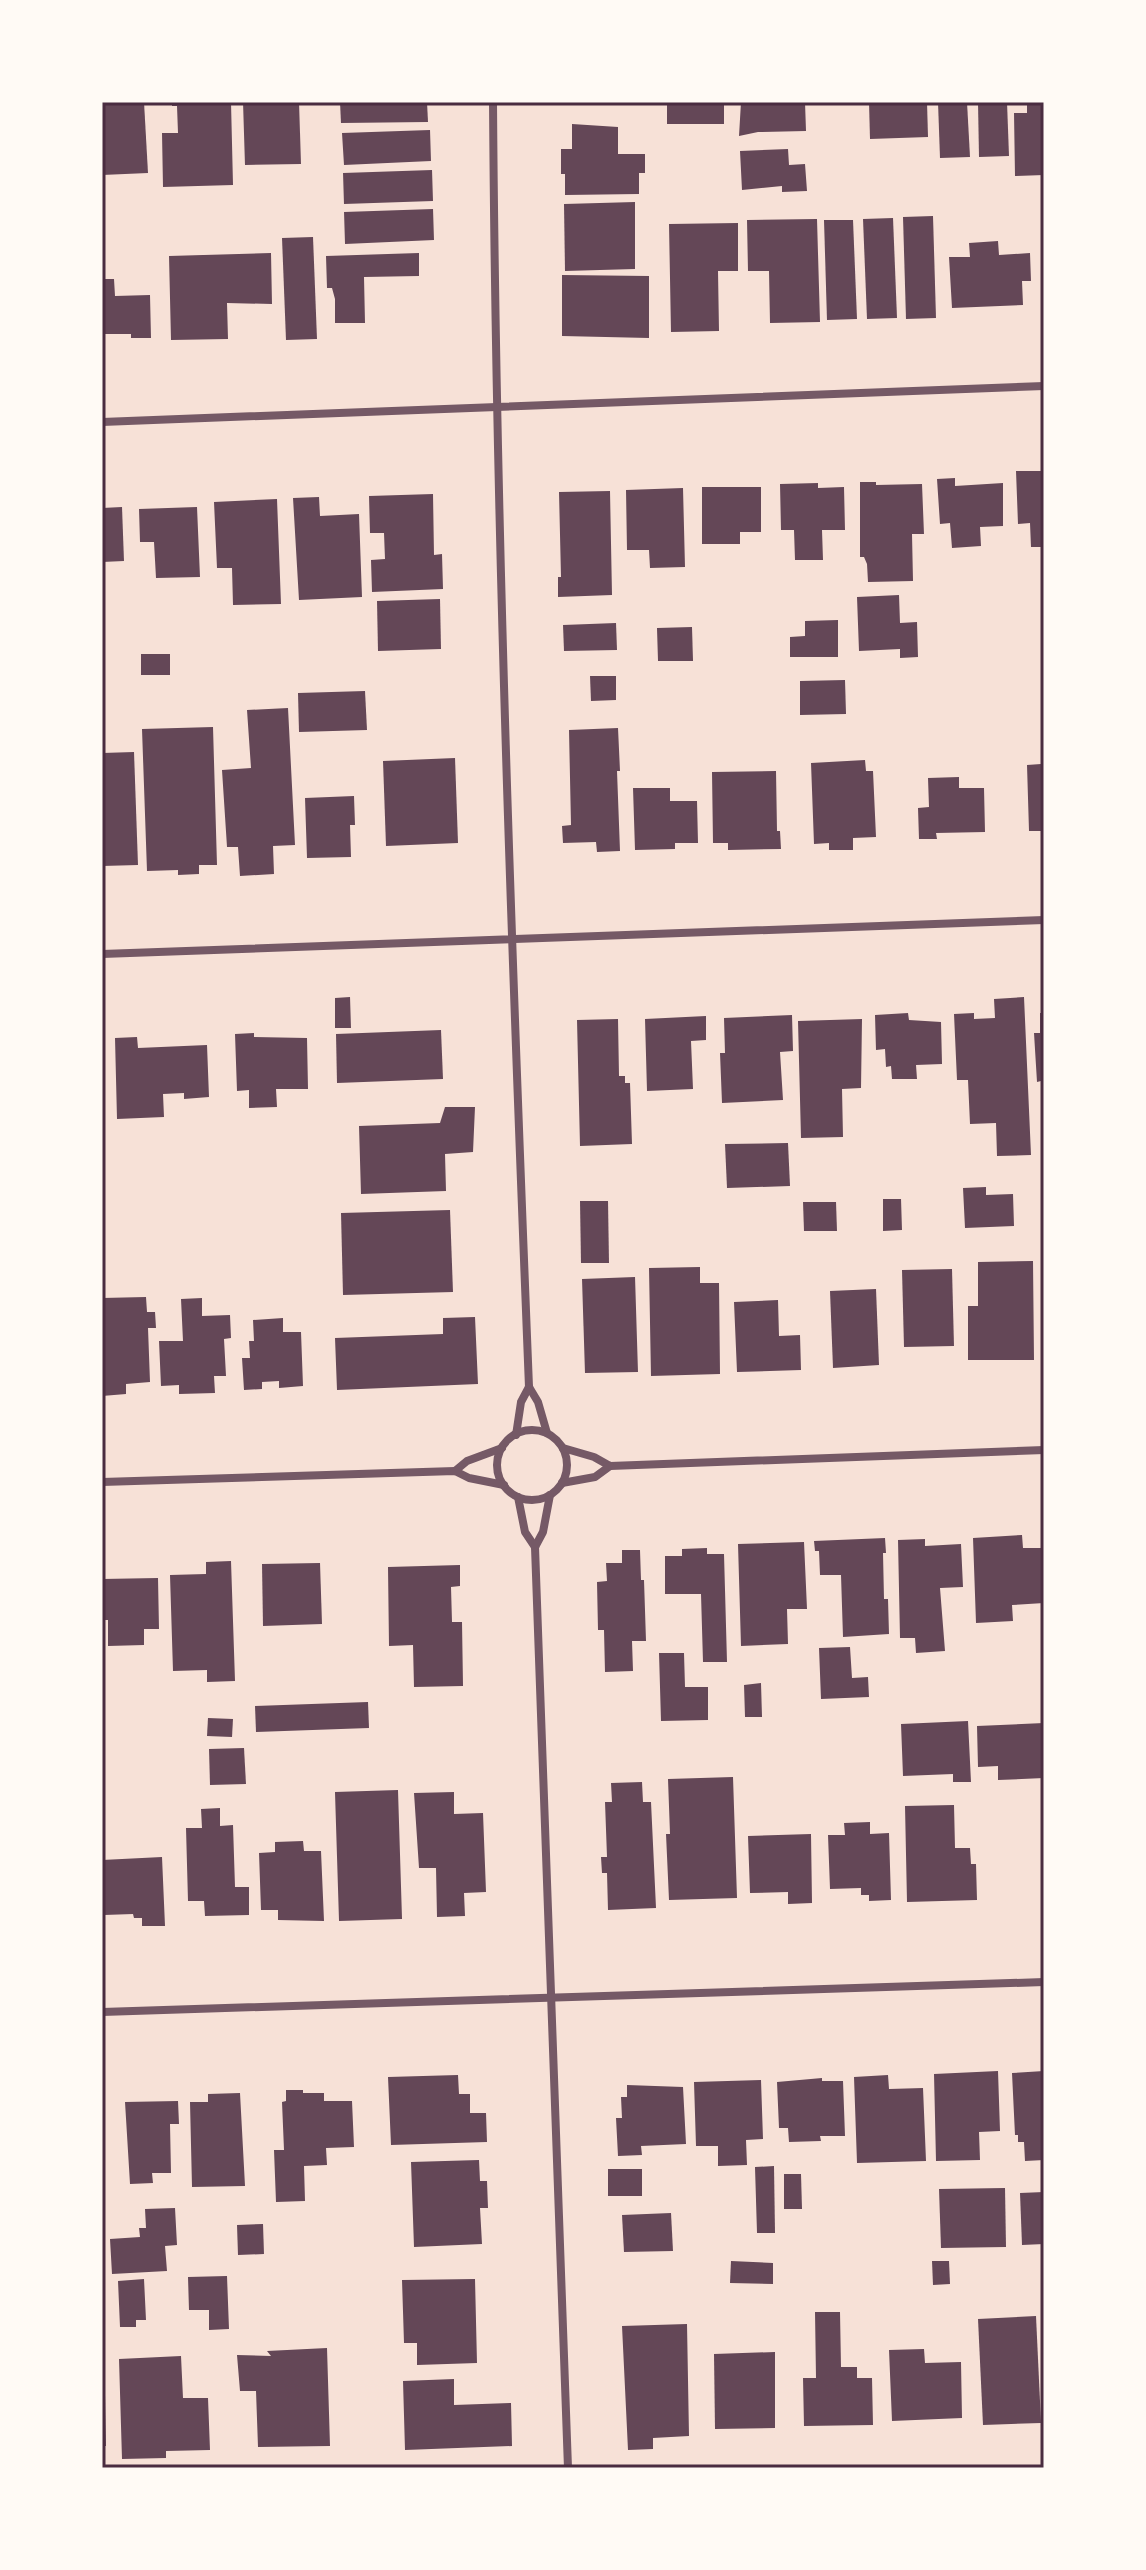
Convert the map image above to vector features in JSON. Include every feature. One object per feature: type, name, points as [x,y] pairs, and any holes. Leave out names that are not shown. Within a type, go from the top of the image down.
[{"type":"street","points":[[493,102],[495,408],[529,1387],[538,1402],[547,1433],[563,1448],[594,1457],[610,1466],[1044,1450]]},
{"type":"street","points":[[102,422],[1044,386]]},
{"type":"street","points":[[102,954],[1044,920]]},
{"type":"street","points":[[516,1435],[521,1402],[529,1387]]},
{"type":"street","points":[[455,1471],[467,1461],[502,1448],[516,1435],[536,1431],[547,1433]]},
{"type":"street","points":[[502,1448],[498,1473],[504,1485],[518,1497],[534,1500],[550,1495],[562,1483],[567,1472],[563,1448]]},
{"type":"street","points":[[562,1483],[595,1477],[610,1466]]},
{"type":"street","points":[[102,1482],[455,1471],[469,1478],[504,1485]]},
{"type":"street","points":[[550,1495],[543,1532],[535,1547],[568,2468]]},
{"type":"street","points":[[518,1497],[525,1532],[535,1547]]},
{"type":"street","points":[[102,2012],[1044,1982]]},
{"type":"building","points":[[102,102],[144,102],[148,173],[102,175]]},
{"type":"building","points":[[172,102],[231,102],[233,185],[163,187],[162,133],[178,133],[177,106],[172,106]]},
{"type":"building","points":[[243,102],[299,102],[301,164],[245,165]]},
{"type":"building","points":[[340,102],[427,102],[428,122],[341,123]]},
{"type":"building","points":[[667,102],[724,102],[724,124],[667,124]]},
{"type":"building","points":[[741,102],[805,102],[806,131],[758,132],[739,136]]},
{"type":"building","points":[[869,102],[927,102],[928,137],[870,139]]},
{"type":"building","points":[[938,102],[967,102],[970,157],[940,158]]},
{"type":"building","points":[[978,102],[1007,102],[1009,156],[979,157]]},
{"type":"building","points":[[1027,102],[1044,102],[1044,175],[1015,176],[1014,113],[1027,113]]},
{"type":"building","points":[[572,124],[618,127],[618,154],[645,154],[645,173],[639,173],[639,194],[565,195],[561,149],[572,149]]},
{"type":"building","points":[[430,130],[431,161],[344,165],[342,133]]},
{"type":"building","points":[[788,149],[789,165],[805,164],[807,191],[782,192],[782,186],[742,190],[740,151]]},
{"type":"building","points":[[432,170],[433,201],[344,204],[343,173]]},
{"type":"building","points":[[635,202],[635,269],[565,271],[564,204]]},
{"type":"building","points":[[433,209],[434,240],[345,244],[344,212]]},
{"type":"building","points":[[933,216],[936,318],[906,319],[903,217]]},
{"type":"building","points":[[893,218],[897,318],[867,319],[863,219]]},
{"type":"building","points":[[817,219],[820,322],[770,323],[769,271],[748,271],[747,220]]},
{"type":"building","points":[[824,220],[853,220],[857,319],[827,320]]},
{"type":"building","points":[[738,223],[738,271],[718,271],[719,331],[671,332],[669,224]]},
{"type":"building","points":[[313,237],[317,339],[286,340],[282,238]]},
{"type":"building","points":[[998,241],[999,255],[1030,253],[1031,281],[1022,281],[1023,305],[952,308],[949,257],[970,257],[969,243]]},
{"type":"building","points":[[271,253],[272,304],[227,303],[228,339],[171,340],[169,256]]},
{"type":"building","points":[[419,253],[419,276],[364,277],[365,323],[335,323],[335,299],[332,288],[327,288],[326,256]]},
{"type":"building","points":[[562,275],[649,276],[649,338],[562,336]]},
{"type":"building","points":[[102,279],[114,279],[115,296],[150,295],[151,338],[102,334]]},
{"type":"building","points":[[1016,471],[1044,471],[1044,547],[1031,547],[1030,523],[1018,524]]},
{"type":"building","points":[[955,478],[955,486],[1003,483],[1003,526],[980,527],[981,546],[952,548],[950,523],[940,524],[937,479]]},
{"type":"building","points":[[860,482],[876,482],[876,485],[922,484],[924,534],[912,534],[913,581],[868,582],[867,564],[864,557],[860,557]]},
{"type":"building","points":[[818,483],[818,488],[844,487],[845,530],[822,530],[823,560],[795,560],[794,530],[781,530],[780,484]]},
{"type":"building","points":[[702,487],[761,487],[761,532],[740,532],[740,544],[702,544]]},
{"type":"building","points":[[683,488],[685,567],[650,568],[649,550],[627,550],[626,490]]},
{"type":"building","points":[[610,491],[612,595],[558,597],[558,577],[561,577],[559,492]]},
{"type":"building","points":[[433,494],[434,555],[442,554],[443,589],[372,592],[371,560],[385,559],[384,533],[370,533],[369,496]]},
{"type":"building","points":[[319,497],[320,516],[359,514],[362,597],[299,600],[293,498]]},
{"type":"building","points":[[277,499],[281,604],[233,605],[232,568],[217,568],[214,502]]},
{"type":"building","points":[[122,507],[124,561],[102,562],[102,508]]},
{"type":"building","points":[[197,507],[200,577],[156,578],[154,542],[140,542],[139,509]]},
{"type":"building","points":[[899,595],[900,623],[917,622],[918,657],[900,658],[900,649],[859,651],[857,597]]},
{"type":"building","points":[[440,599],[441,649],[378,651],[377,601]]},
{"type":"building","points":[[838,620],[838,657],[790,657],[790,637],[805,636],[805,621]]},
{"type":"building","points":[[616,623],[617,650],[564,651],[563,625]]},
{"type":"building","points":[[692,627],[693,661],[658,661],[657,628]]},
{"type":"building","points":[[141,654],[170,654],[170,675],[141,675]]},
{"type":"building","points":[[590,676],[616,676],[616,700],[591,701]]},
{"type":"building","points":[[845,680],[846,714],[800,715],[800,681]]},
{"type":"building","points":[[365,691],[367,730],[299,732],[298,693]]},
{"type":"building","points":[[288,708],[295,845],[273,846],[274,874],[240,876],[238,847],[227,847],[222,770],[251,768],[247,710]]},
{"type":"building","points":[[213,727],[217,865],[199,865],[199,874],[178,875],[178,870],[147,871],[142,729]]},
{"type":"building","points":[[618,728],[620,851],[597,852],[596,842],[563,843],[562,826],[571,825],[569,730]]},
{"type":"building","points":[[134,752],[138,865],[102,866],[102,753]]},
{"type":"building","points":[[455,758],[458,843],[386,846],[383,761]]},
{"type":"building","points":[[865,760],[866,771],[873,771],[876,837],[853,838],[853,850],[829,850],[829,843],[814,844],[811,763]]},
{"type":"building","points":[[1041,764],[1044,831],[1029,831],[1027,765]]},
{"type":"building","points":[[776,771],[777,831],[780,831],[781,849],[728,850],[728,843],[713,843],[712,772]]},
{"type":"building","points":[[959,777],[959,788],[984,788],[985,832],[936,833],[937,839],[919,839],[918,808],[929,807],[928,778]]},
{"type":"building","points":[[633,788],[670,788],[670,801],[697,801],[698,843],[675,843],[675,849],[635,850]]},
{"type":"building","points":[[354,796],[355,825],[350,825],[351,857],[307,858],[305,798]]},
{"type":"building","points":[[350,997],[351,1028],[335,1028],[335,998]]},
{"type":"building","points":[[1024,997],[1031,1155],[997,1156],[996,1123],[970,1124],[968,1080],[957,1080],[954,1014],[974,1013],[974,1019],[995,1018],[994,999]]},
{"type":"building","points":[[908,1013],[909,1020],[941,1022],[942,1064],[916,1065],[917,1079],[892,1079],[891,1066],[886,1067],[885,1049],[876,1050],[875,1015]]},
{"type":"building","points":[[1040,1013],[1044,1013],[1044,1089],[1041,1081],[1037,1082],[1034,1033],[1040,1033]]},
{"type":"building","points":[[792,1015],[793,1051],[780,1052],[783,1100],[722,1103],[720,1053],[725,1053],[724,1018]]},
{"type":"building","points":[[706,1016],[706,1040],[691,1041],[693,1089],[647,1091],[645,1019]]},
{"type":"building","points":[[618,1019],[619,1076],[625,1076],[625,1083],[630,1083],[632,1144],[580,1146],[577,1020]]},
{"type":"building","points":[[862,1019],[861,1088],[842,1089],[843,1137],[801,1138],[798,1021]]},
{"type":"building","points":[[441,1030],[443,1079],[337,1083],[336,1034]]},
{"type":"building","points":[[254,1033],[254,1037],[307,1038],[308,1089],[276,1089],[277,1107],[249,1108],[249,1090],[237,1091],[235,1034]]},
{"type":"building","points":[[137,1037],[138,1048],[207,1045],[209,1097],[184,1099],[184,1093],[163,1094],[164,1117],[117,1119],[115,1038]]},
{"type":"building","points":[[445,1107],[475,1107],[473,1152],[445,1154],[446,1191],[361,1194],[359,1126],[440,1123]]},
{"type":"building","points":[[788,1143],[790,1186],[727,1188],[725,1144]]},
{"type":"building","points":[[986,1187],[986,1195],[1013,1194],[1014,1226],[965,1228],[963,1188]]},
{"type":"building","points":[[883,1199],[901,1199],[902,1230],[883,1231]]},
{"type":"building","points":[[580,1201],[608,1201],[609,1263],[581,1263]]},
{"type":"building","points":[[803,1202],[836,1202],[837,1231],[804,1231]]},
{"type":"building","points":[[450,1210],[453,1292],[343,1295],[341,1213]]},
{"type":"building","points":[[1033,1261],[1034,1360],[968,1360],[968,1306],[978,1306],[978,1262]]},
{"type":"building","points":[[700,1267],[700,1283],[719,1283],[720,1374],[651,1376],[649,1268]]},
{"type":"building","points":[[952,1269],[954,1346],[904,1347],[902,1270]]},
{"type":"building","points":[[635,1277],[638,1372],[585,1373],[582,1279]]},
{"type":"building","points":[[876,1289],[879,1365],[833,1368],[830,1291]]},
{"type":"building","points":[[146,1297],[147,1312],[155,1312],[156,1328],[148,1328],[150,1382],[126,1384],[126,1394],[102,1396],[102,1298]]},
{"type":"building","points":[[202,1298],[202,1316],[230,1315],[231,1338],[224,1339],[226,1376],[214,1376],[215,1393],[179,1394],[179,1385],[161,1386],[159,1341],[183,1341],[181,1299]]},
{"type":"building","points":[[778,1300],[779,1336],[800,1335],[801,1370],[737,1372],[734,1302]]},
{"type":"building","points":[[475,1317],[478,1384],[337,1390],[335,1338],[443,1334],[443,1318]]},
{"type":"building","points":[[283,1318],[283,1332],[301,1332],[303,1386],[279,1388],[279,1381],[262,1382],[262,1389],[244,1390],[242,1358],[250,1358],[249,1341],[254,1341],[253,1320]]},
{"type":"building","points":[[1022,1535],[1023,1548],[1042,1548],[1044,1603],[1012,1605],[1013,1621],[976,1623],[973,1538]]},
{"type":"building","points":[[885,1538],[884,1599],[888,1599],[889,1634],[843,1637],[841,1575],[820,1575],[819,1551],[815,1551],[814,1541]]},
{"type":"building","points":[[925,1539],[925,1546],[961,1544],[963,1587],[940,1588],[945,1651],[916,1653],[915,1638],[900,1638],[898,1540]]},
{"type":"building","points":[[804,1542],[807,1609],[787,1609],[788,1644],[741,1646],[738,1544]]},
{"type":"building","points":[[707,1548],[707,1554],[724,1554],[727,1662],[703,1662],[701,1594],[665,1594],[665,1556],[682,1556],[682,1549]]},
{"type":"building","points":[[622,1550],[640,1550],[646,1641],[632,1641],[633,1671],[605,1672],[604,1630],[598,1630],[597,1582],[607,1581],[606,1563],[622,1563]]},
{"type":"building","points":[[231,1561],[235,1681],[207,1682],[207,1670],[173,1671],[170,1575],[206,1574],[206,1562]]},
{"type":"building","points":[[320,1563],[322,1624],[263,1626],[262,1564]]},
{"type":"building","points":[[460,1565],[460,1586],[451,1587],[452,1622],[462,1622],[463,1686],[414,1687],[413,1645],[389,1646],[388,1567]]},
{"type":"building","points":[[158,1578],[159,1629],[144,1629],[144,1645],[108,1646],[108,1620],[102,1620],[102,1579]]},
{"type":"building","points":[[850,1647],[852,1678],[868,1677],[869,1697],[821,1699],[819,1648]]},
{"type":"building","points":[[659,1653],[684,1653],[685,1687],[708,1687],[708,1720],[661,1721]]},
{"type":"building","points":[[761,1683],[762,1717],[745,1717],[744,1685]]},
{"type":"building","points":[[368,1702],[369,1728],[256,1732],[255,1706]]},
{"type":"building","points":[[208,1718],[233,1719],[232,1737],[207,1736]]},
{"type":"building","points":[[968,1721],[971,1782],[953,1782],[953,1774],[903,1776],[901,1724]]},
{"type":"building","points":[[1044,1723],[1044,1778],[998,1780],[998,1766],[978,1767],[977,1726]]},
{"type":"building","points":[[244,1748],[246,1784],[210,1785],[209,1749]]},
{"type":"building","points":[[733,1777],[737,1898],[669,1900],[666,1834],[670,1834],[668,1779]]},
{"type":"building","points":[[642,1782],[643,1802],[651,1802],[656,1908],[608,1910],[607,1873],[602,1873],[601,1857],[607,1857],[605,1802],[612,1802],[611,1783]]},
{"type":"building","points":[[398,1790],[402,1919],[339,1921],[335,1792]]},
{"type":"building","points":[[454,1792],[454,1814],[483,1813],[486,1892],[464,1893],[465,1916],[437,1917],[436,1868],[419,1868],[414,1793]]},
{"type":"building","points":[[954,1805],[955,1848],[970,1848],[971,1864],[976,1864],[977,1900],[907,1902],[905,1806]]},
{"type":"building","points":[[220,1808],[220,1826],[233,1825],[235,1887],[249,1887],[249,1915],[205,1916],[204,1901],[188,1901],[186,1828],[202,1828],[201,1809]]},
{"type":"building","points":[[870,1822],[870,1834],[889,1833],[891,1900],[869,1901],[869,1895],[861,1895],[861,1888],[830,1889],[828,1835],[845,1835],[844,1823]]},
{"type":"building","points":[[811,1834],[812,1903],[788,1904],[788,1892],[750,1893],[748,1836]]},
{"type":"building","points":[[303,1841],[304,1851],[321,1851],[324,1921],[278,1920],[278,1910],[261,1910],[259,1853],[275,1852],[275,1842]]},
{"type":"building","points":[[162,1857],[165,1926],[142,1926],[142,1918],[134,1918],[133,1914],[104,1915],[102,1860]]},
{"type":"building","points":[[998,2071],[1000,2131],[979,2132],[980,2160],[936,2161],[934,2074]]},
{"type":"building","points":[[1044,2071],[1044,2160],[1025,2161],[1024,2142],[1018,2142],[1018,2135],[1015,2135],[1012,2073]]},
{"type":"building","points":[[458,2075],[459,2094],[470,2094],[470,2113],[486,2113],[487,2142],[391,2145],[388,2077]]},
{"type":"building","points":[[888,2075],[889,2089],[923,2088],[926,2161],[857,2163],[854,2077]]},
{"type":"building","points":[[822,2078],[822,2081],[843,2081],[845,2136],[820,2136],[821,2141],[789,2142],[788,2128],[779,2128],[777,2082]]},
{"type":"building","points":[[761,2080],[763,2139],[746,2140],[747,2165],[718,2166],[718,2146],[696,2146],[694,2082]]},
{"type":"building","points":[[627,2085],[683,2087],[686,2144],[641,2146],[642,2155],[618,2156],[616,2118],[622,2118],[621,2097],[627,2097]]},
{"type":"building","points":[[286,2090],[324,2093],[324,2101],[352,2101],[354,2147],[326,2148],[327,2165],[304,2166],[305,2201],[276,2202],[274,2150],[284,2150],[282,2102],[286,2101]]},
{"type":"building","points":[[240,2093],[245,2186],[192,2187],[190,2102],[208,2102],[208,2094]]},
{"type":"building","points":[[178,2101],[179,2124],[170,2124],[171,2173],[152,2173],[153,2183],[130,2184],[125,2102]]},
{"type":"building","points":[[479,2160],[480,2181],[487,2181],[488,2208],[480,2208],[482,2244],[414,2247],[411,2162]]},
{"type":"building","points":[[774,2166],[775,2233],[757,2233],[755,2167]]},
{"type":"building","points":[[608,2169],[642,2169],[642,2196],[608,2196]]},
{"type":"building","points":[[784,2174],[801,2174],[802,2209],[784,2209]]},
{"type":"building","points":[[1005,2188],[1006,2247],[941,2248],[939,2189]]},
{"type":"building","points":[[1044,2192],[1044,2244],[1022,2245],[1020,2193]]},
{"type":"building","points":[[175,2208],[177,2245],[165,2246],[167,2271],[112,2274],[110,2239],[140,2237],[139,2228],[146,2228],[145,2209]]},
{"type":"building","points":[[671,2213],[673,2251],[624,2252],[622,2215]]},
{"type":"building","points":[[263,2224],[264,2254],[238,2255],[237,2225]]},
{"type":"building","points":[[731,2261],[773,2263],[773,2284],[730,2283]]},
{"type":"building","points":[[932,2261],[949,2261],[950,2284],[933,2285]]},
{"type":"building","points":[[227,2276],[229,2329],[209,2330],[209,2310],[189,2310],[188,2277]]},
{"type":"building","points":[[144,2279],[146,2320],[136,2320],[136,2327],[120,2327],[118,2281]]},
{"type":"building","points":[[475,2279],[477,2363],[417,2365],[417,2343],[404,2343],[402,2280]]},
{"type":"building","points":[[815,2312],[840,2312],[841,2367],[857,2367],[857,2378],[872,2378],[873,2425],[804,2426],[803,2378],[816,2378]]},
{"type":"building","points":[[1036,2316],[1041,2423],[983,2425],[978,2319]]},
{"type":"building","points":[[687,2324],[689,2436],[653,2438],[653,2449],[628,2450],[622,2326]]},
{"type":"building","points":[[327,2348],[330,2446],[258,2447],[256,2391],[240,2391],[237,2355],[271,2356],[267,2351]]},
{"type":"building","points":[[924,2349],[925,2363],[961,2362],[962,2418],[892,2421],[889,2350]]},
{"type":"building","points":[[775,2352],[775,2428],[715,2429],[714,2354]]},
{"type":"building","points":[[181,2356],[183,2398],[208,2398],[210,2450],[166,2451],[166,2458],[122,2459],[119,2359]]},
{"type":"building","points":[[454,2379],[454,2405],[511,2403],[512,2446],[405,2450],[403,2381]]},
{"type":"building","points":[[102,2395],[105,2395],[106,2446],[102,2446]]}]
